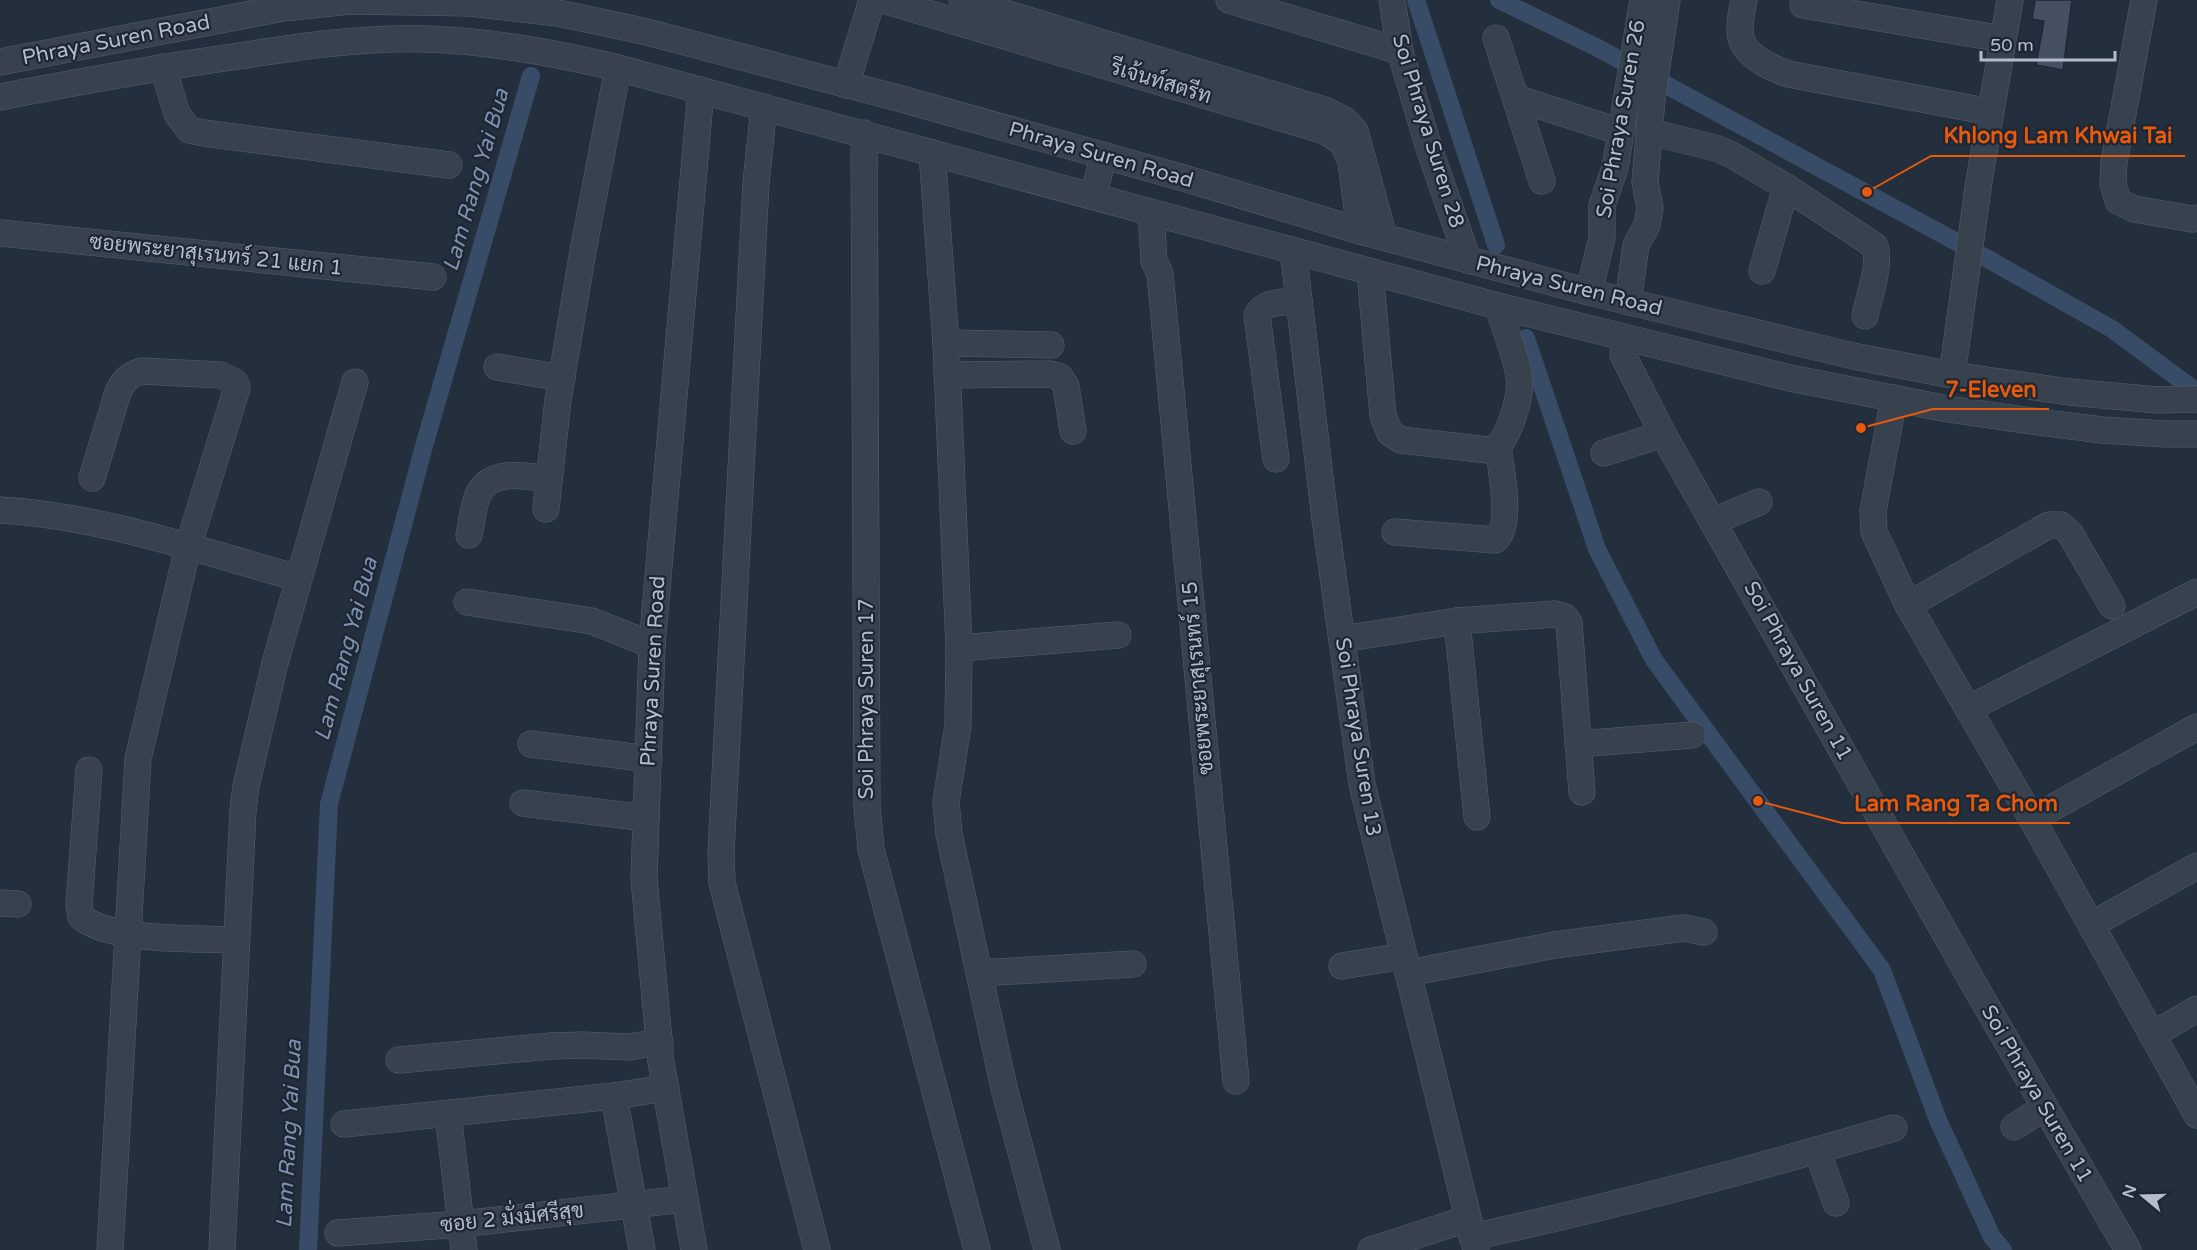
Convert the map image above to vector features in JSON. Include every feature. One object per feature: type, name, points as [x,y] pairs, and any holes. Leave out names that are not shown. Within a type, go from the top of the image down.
[{"type":"street","name":"รีเจ้นท์สตรีท","points":[[962,0],[1328,111],[1346,120],[1355,131],[1360,147],[1372,234]]},
{"type":"street","points":[[1229,0],[1400,51]]},
{"type":"street","name":"Soi Phraya Suren 28","points":[[1392,0],[1400,51],[1468,260]]},
{"type":"street","name":"Soi Phraya Suren 26","points":[[1589,292],[1602,238],[1602,205],[1615,168],[1635,34],[1643,0]]},
{"type":"street","name":"Soi Phraya Suren 26","points":[[1628,302],[1636,245],[1647,225],[1650,208],[1645,182],[1652,99],[1667,0]]},
{"type":"street","points":[[1744,0],[1741,38],[1752,54],[1773,68],[1788,74],[1991,112]]},
{"type":"street","points":[[1952,375],[1972,241],[1978,182],[2010,0]]},
{"type":"street","points":[[2144,0],[2114,162],[2113,184],[2118,201],[2134,209],[2197,218]]},
{"type":"street","name":"Phraya Suren Road","points":[[0,62],[283,8],[350,1],[507,3],[643,31],[853,86],[1104,155],[1468,260],[1628,302],[1853,356],[1952,375],[2069,392],[2158,400],[2197,399]]},
{"type":"street","name":"รีเจ้นท์สตรีท","points":[[853,86],[882,1],[1325,131],[1343,143],[1351,162],[1372,234]]},
{"type":"street","points":[[1803,5],[2003,39]]},
{"type":"street","points":[[1496,38],[1542,181]]},
{"type":"street","name":"Phraya Suren Road","points":[[0,97],[163,67],[356,41],[425,39],[510,46],[618,68],[1498,306],[1790,378],[1948,409],[2058,424],[2165,434],[2197,434]]},
{"type":"street","points":[[163,67],[177,114],[189,130],[449,165]]},
{"type":"street","points":[[546,509],[562,378],[583,251],[618,68]]},
{"type":"street","name":"Phraya Suren Road","points":[[694,1250],[666,1088],[644,879],[651,645],[701,90]]},
{"type":"street","points":[[1516,98],[1621,132]]},
{"type":"street","points":[[764,107],[756,183],[721,852],[722,883],[817,1250]]},
{"type":"street","points":[[1650,132],[1716,148],[1786,187],[1875,246],[1876,263],[1865,316]]},
{"type":"street","name":"Soi Phraya Suren 17","points":[[864,133],[867,795],[871,849],[977,1250]]},
{"type":"street","points":[[932,153],[948,375],[959,648],[958,725],[946,802],[949,834],[1004,1088],[1047,1250]]},
{"type":"street","points":[[1093,196],[1104,155]]},
{"type":"street","points":[[1762,271],[1786,187]]},
{"type":"street","name":"ซอยพระยาสุเรนทร์ 15","points":[[1158,214],[1154,261],[1160,274],[1236,1081]]},
{"type":"street","name":"ซอยพระยาสุเรนทร์ 21 แยก 1","points":[[0,233],[432,277]]},
{"type":"street","name":"Soi Phraya Suren 26","points":[[1602,238],[1636,245]]},
{"type":"street","name":"Soi Phraya Suren 13","points":[[1293,250],[1362,784],[1472,1236]]},
{"type":"street","points":[[1370,272],[1383,416],[1390,433],[1401,440],[1488,450],[1498,447],[1506,435],[1512,417],[1520,377],[1498,306]]},
{"type":"street","points":[[1276,459],[1257,315],[1260,309],[1269,304],[1299,302]]},
{"type":"street","name":"Soi Phraya Suren 11","points":[[1625,338],[1623,355],[1663,434],[2128,1250]]},
{"type":"street","points":[[946,343],[1051,345]]},
{"type":"street","points":[[497,367],[562,378]]},
{"type":"street","points":[[92,478],[118,392],[123,381],[131,374],[141,371],[221,375],[235,382],[237,388],[188,547],[138,759],[110,1248]]},
{"type":"street","points":[[948,375],[1050,374],[1060,377],[1066,386],[1073,431]]},
{"type":"street","points":[[222,1250],[236,940],[246,786],[275,663],[355,382]]},
{"type":"street","points":[[1894,398],[1873,511],[1874,532],[1908,605],[2032,819],[2197,1115]]},
{"type":"street","points":[[1604,453],[1663,434]]},
{"type":"street","points":[[1395,532],[1496,540],[1501,536],[1504,523],[1504,502],[1498,447]]},
{"type":"street","points":[[469,535],[478,494],[487,483],[501,477],[519,475],[549,479]]},
{"type":"street","points":[[1714,521],[1759,502]]},
{"type":"street","points":[[0,510],[36,512],[79,519],[298,578]]},
{"type":"street","points":[[1908,605],[2049,525],[2061,525],[2070,533],[2112,606]]},
{"type":"street","points":[[1968,710],[2197,592]]},
{"type":"street","points":[[467,603],[592,621],[651,645]]},
{"type":"street","points":[[1342,639],[1457,621],[1555,614],[1565,616],[1569,623],[1582,792]]},
{"type":"street","points":[[1457,621],[1477,817]]},
{"type":"street","points":[[959,648],[1119,635]]},
{"type":"street","points":[[2032,819],[2197,727]]},
{"type":"street","points":[[1578,744],[1692,735]]},
{"type":"street","points":[[531,744],[649,759]]},
{"type":"street","points":[[89,770],[79,904],[81,917],[91,925],[127,934],[236,940]]},
{"type":"street","points":[[523,803],[646,818]]},
{"type":"street","points":[[2091,925],[2197,866]]},
{"type":"street","points":[[1342,966],[1406,965],[1684,928],[1704,932]]},
{"type":"street","points":[[980,973],[1133,964]]},
{"type":"street","points":[[2151,1035],[2197,1009]]},
{"type":"street","points":[[399,1060],[551,1046],[629,1047],[660,1042]]},
{"type":"street","points":[[344,1124],[614,1096],[666,1088]]},
{"type":"street","points":[[614,1096],[642,1250]]},
{"type":"street","points":[[2014,1127],[2045,1107]]},
{"type":"street","points":[[448,1114],[465,1250]]},
{"type":"street","points":[[1371,1250],[1472,1236],[1606,1207],[1894,1128]]},
{"type":"street","points":[[1817,1150],[1836,1203]]},
{"type":"street","name":"ซอย 2 มั่งมีศรีสุข","points":[[338,1233],[461,1224],[685,1199]]},
{"type":"building","points":[[2035,0],[2072,0],[2063,70],[2036,65],[2044,21],[2032,19]]},
{"type":"waterway","points":[[1416,0],[1496,245]]},
{"type":"waterway","points":[[1499,0],[1596,47],[1988,259],[2112,329],[2197,392]]},
{"type":"waterway","name":"Lam Rang Yai Bua","points":[[308,1250],[329,804],[424,446],[531,76]]},
{"type":"waterway","points":[[1526,338],[1597,549],[1654,660],[1882,970],[1938,1120],[1992,1237],[2003,1250]]},
{"type":"place","name":"Khlong Lam Khwai Tai","points":[[1867,192]]},
{"type":"place","name":"7-Eleven","points":[[1861,428]]},
{"type":"place","name":"Lam Rang Ta Chom","points":[[1758,801]]}]
